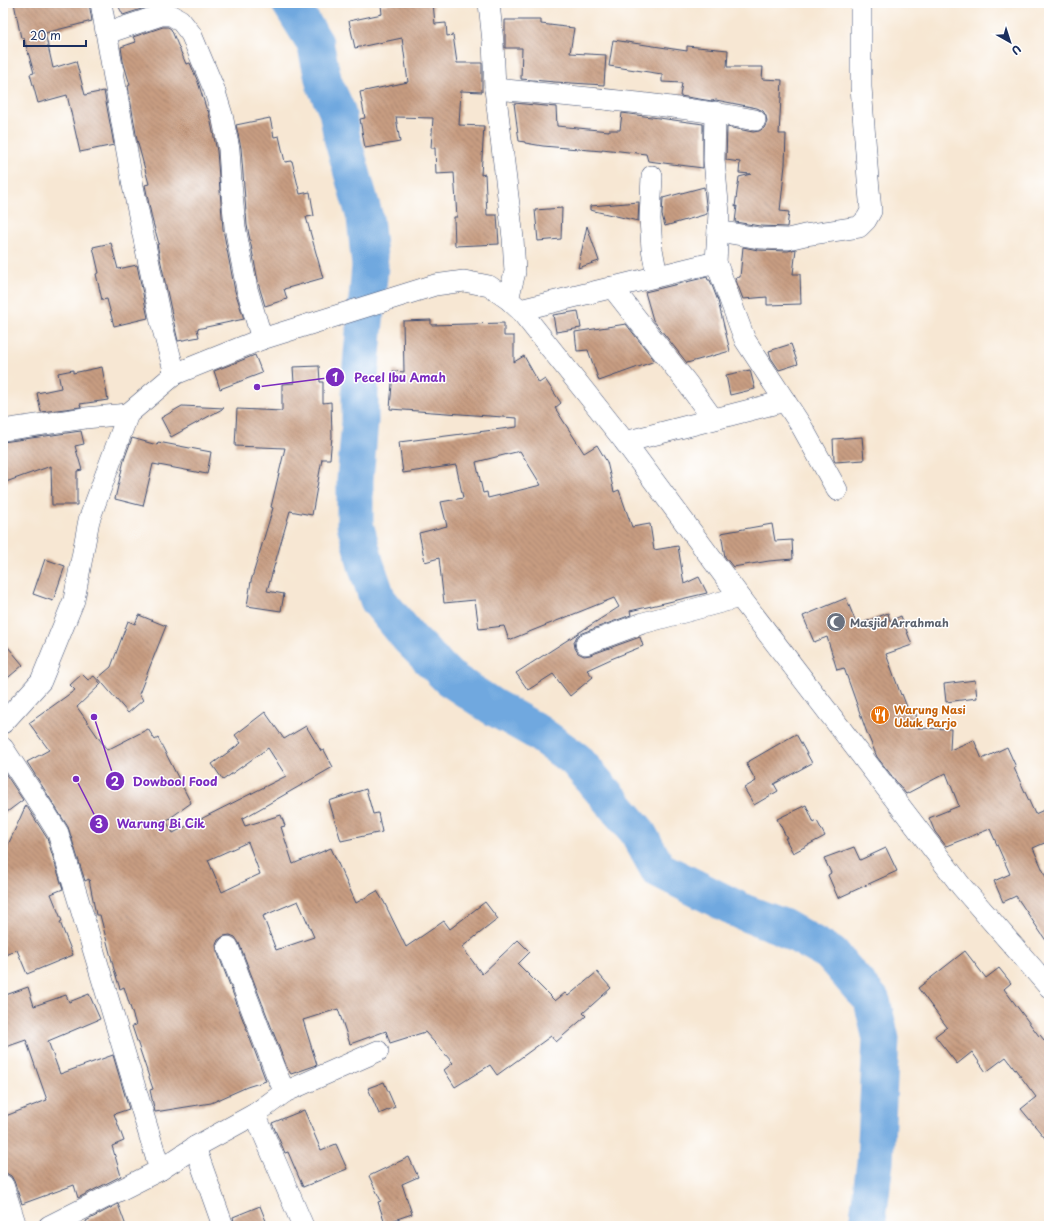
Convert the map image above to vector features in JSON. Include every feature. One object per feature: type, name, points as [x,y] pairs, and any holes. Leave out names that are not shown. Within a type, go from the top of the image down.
[{"type":"street","points":[[101,3],[133,186],[161,322],[175,374]]},
{"type":"street","points":[[489,3],[493,42],[495,88],[513,238],[515,272],[514,305]]},
{"type":"street","points":[[718,231],[759,238],[788,239],[859,227],[866,220],[871,211],[861,87],[861,3]]},
{"type":"street","points":[[107,33],[161,15],[171,15],[180,20],[191,34],[214,89],[222,115],[229,149],[235,227],[247,289],[262,339]]},
{"type":"street","points":[[495,88],[714,112],[755,120]]},
{"type":"street","points":[[714,112],[714,160],[719,213],[716,262],[745,340],[802,427],[837,490]]},
{"type":"street","points":[[652,176],[650,219],[652,249],[658,276]]},
{"type":"street","points":[[514,305],[612,287],[716,262]]},
{"type":"street","points":[[3,723],[41,681],[74,600],[89,520],[128,414],[175,374],[262,339],[436,285],[464,281],[489,286],[514,305],[625,442],[740,597],[962,887],[1049,987]]},
{"type":"street","points":[[612,287],[687,383],[713,419]]},
{"type":"street","points":[[625,442],[785,401]]},
{"type":"street","points":[[3,430],[85,418],[128,414]]},
{"type":"street","points":[[586,644],[643,623],[740,597]]},
{"type":"street","points":[[3,748],[46,812],[58,833],[160,1170]]},
{"type":"street","points":[[228,947],[276,1073],[285,1092]]},
{"type":"street","points":[[50,1226],[160,1170],[195,1147],[255,1114],[285,1092],[378,1051]]},
{"type":"street","points":[[255,1114],[303,1226]]},
{"type":"street","points":[[195,1147],[223,1226]]},
{"type":"street","points":[[3,1185],[16,1226]]},
{"type":"building","points":[[14,3],[89,3],[92,21],[45,33],[53,68],[76,61],[85,95],[104,91],[114,145],[80,152],[67,95],[38,103],[30,74],[34,73],[24,38],[21,38]]},
{"type":"building","points":[[117,3],[160,3],[123,15]]},
{"type":"building","points":[[396,3],[433,3],[435,24],[446,23],[447,36],[453,35],[457,63],[482,63],[482,92],[461,91],[459,125],[484,126],[481,175],[485,174],[487,215],[497,215],[499,244],[455,246],[454,217],[457,217],[454,173],[436,174],[435,148],[431,148],[433,118],[396,117],[400,142],[365,148],[360,119],[365,118],[360,92],[408,82],[402,38],[355,48],[349,21],[382,14],[381,5]]},
{"type":"building","points":[[505,20],[541,20],[541,24],[574,28],[570,53],[606,55],[604,85],[521,79],[522,48],[505,48]]},
{"type":"building","points":[[163,27],[168,27],[171,29],[186,64],[190,63],[207,111],[208,110],[217,151],[223,229],[235,291],[244,319],[197,329],[199,337],[178,341],[157,244],[159,244],[145,185],[149,184],[137,140],[128,86],[130,85],[123,61],[121,47],[136,42],[133,37]]},
{"type":"building","points":[[613,40],[687,51],[687,46],[728,50],[727,67],[763,67],[762,79],[782,80],[779,134],[786,134],[785,165],[780,211],[789,212],[787,227],[760,226],[735,222],[737,206],[735,207],[739,177],[751,174],[739,173],[740,162],[726,160],[727,127],[753,132],[759,131],[764,128],[767,122],[763,111],[757,108],[716,100],[712,101],[680,96],[682,83],[662,82],[662,74],[609,66]]},
{"type":"building","points":[[514,103],[556,107],[557,126],[609,131],[620,130],[622,113],[703,124],[703,168],[648,161],[646,154],[602,149],[602,151],[543,146],[519,141]]},
{"type":"building","points":[[270,118],[274,137],[279,136],[285,162],[292,161],[300,194],[310,192],[314,216],[306,217],[323,278],[284,289],[287,299],[265,306],[259,286],[247,225],[241,148],[236,125]]},
{"type":"building","points":[[704,187],[707,214],[665,226],[662,215],[663,198]]},
{"type":"building","points":[[639,202],[638,221],[590,210],[590,206]]},
{"type":"building","points":[[562,208],[561,239],[538,241],[535,210]]},
{"type":"building","points":[[587,226],[599,261],[578,268]]},
{"type":"building","points":[[111,243],[118,269],[137,265],[148,318],[114,326],[107,299],[102,300],[96,274],[99,273],[93,247]]},
{"type":"building","points":[[743,247],[758,250],[788,251],[796,249],[793,274],[800,274],[801,304],[767,305],[767,297],[743,299],[735,278],[740,277]]},
{"type":"building","points":[[707,277],[708,280],[710,280],[718,301],[730,351],[687,363],[653,320],[645,292]]},
{"type":"building","points":[[578,311],[581,328],[556,332],[553,315]]},
{"type":"building","points":[[431,320],[431,325],[504,323],[504,336],[514,336],[514,362],[524,356],[539,383],[545,379],[561,403],[555,408],[584,453],[597,445],[607,462],[614,492],[619,490],[632,527],[650,524],[654,550],[678,546],[684,584],[699,577],[707,593],[630,611],[631,615],[577,636],[574,642],[575,648],[578,653],[584,656],[640,637],[643,646],[587,670],[593,677],[570,696],[553,674],[528,690],[516,673],[619,607],[614,598],[509,640],[504,626],[479,629],[475,600],[444,603],[439,558],[425,562],[419,533],[447,526],[441,502],[463,498],[456,465],[403,473],[399,442],[517,427],[517,418],[390,409],[393,371],[404,372],[403,321]],"holes":[[[520,451],[541,485],[488,498],[487,492],[483,493],[476,462]]]},
{"type":"building","points":[[626,324],[655,361],[599,381],[588,350],[577,351],[575,332]]},
{"type":"building","points":[[791,344],[798,364],[779,370],[771,358],[769,351]]},
{"type":"building","points":[[255,355],[262,373],[220,389],[214,371]]},
{"type":"building","points":[[319,366],[320,382],[323,382],[323,403],[331,402],[332,436],[330,459],[322,459],[312,515],[290,511],[267,591],[284,594],[281,611],[247,606],[251,581],[273,508],[271,507],[285,448],[235,446],[237,409],[282,411],[282,384],[294,383],[293,367]]},
{"type":"building","points":[[102,367],[108,400],[80,404],[81,407],[41,412],[37,393],[61,388],[58,373],[73,370],[73,373]]},
{"type":"building","points":[[750,370],[755,389],[730,395],[726,375]]},
{"type":"building","points":[[182,406],[224,408],[171,437],[161,418]]},
{"type":"building","points":[[81,431],[84,444],[75,446],[82,470],[77,471],[77,505],[52,505],[51,466],[3,483],[3,442]]},
{"type":"building","points":[[862,437],[864,460],[835,462],[833,439]]},
{"type":"building","points":[[132,438],[157,445],[158,442],[211,452],[207,474],[153,464],[143,506],[115,499],[124,460]]},
{"type":"building","points":[[772,524],[775,541],[792,540],[793,559],[733,567],[725,557],[721,533]]},
{"type":"building","points":[[45,559],[65,566],[53,601],[33,594]]},
{"type":"building","points":[[846,598],[857,625],[888,613],[890,621],[901,616],[912,645],[886,654],[910,715],[916,714],[918,728],[951,729],[950,750],[974,740],[982,759],[1007,747],[1016,767],[1014,768],[1035,814],[1044,810],[1049,821],[1049,841],[1033,848],[1049,884],[1049,945],[1016,896],[1003,902],[994,881],[1010,874],[990,829],[946,846],[935,832],[929,818],[959,806],[946,773],[906,794],[877,757],[844,668],[837,670],[827,637],[814,642],[803,616]]},
{"type":"building","points":[[139,615],[166,626],[139,694],[143,700],[128,713],[98,678],[111,667],[128,621],[135,624]]},
{"type":"building","points":[[3,641],[23,665],[3,682]]},
{"type":"building","points":[[82,674],[88,680],[94,676],[101,684],[77,707],[107,750],[148,729],[155,740],[158,738],[191,803],[166,821],[173,833],[286,776],[268,748],[223,780],[212,764],[241,743],[235,735],[265,712],[284,739],[306,726],[321,751],[324,750],[333,767],[242,819],[245,826],[281,815],[285,826],[281,827],[293,864],[331,848],[356,903],[377,891],[406,947],[444,921],[450,929],[485,902],[498,919],[462,947],[482,974],[518,940],[530,952],[518,964],[555,1001],[565,993],[568,996],[597,972],[611,988],[583,1013],[586,1016],[556,1042],[551,1036],[497,1075],[490,1065],[455,1087],[444,1070],[453,1063],[425,1032],[390,1043],[386,1031],[350,1044],[338,1009],[303,1020],[317,1065],[291,1074],[287,1068],[239,943],[235,937],[230,935],[224,936],[218,940],[216,945],[217,951],[266,1081],[247,1087],[211,1103],[155,1112],[150,1090],[153,1089],[132,1026],[136,1025],[124,987],[120,989],[100,915],[96,915],[89,879],[85,881],[68,827],[27,762],[49,750],[29,723],[75,690],[70,685]],"holes":[[[248,842],[260,874],[222,892],[208,860]],[[298,901],[314,937],[276,950],[263,916]]]},
{"type":"building","points":[[975,680],[977,698],[946,702],[944,684]]},
{"type":"building","points":[[796,734],[812,763],[774,784],[778,791],[754,805],[744,788],[756,781],[746,763]]},
{"type":"building","points":[[5,773],[23,800],[3,815],[3,775]]},
{"type":"building","points":[[366,789],[373,814],[378,813],[382,832],[341,841],[329,801]]},
{"type":"building","points":[[26,805],[47,838],[63,889],[51,894],[73,955],[27,974],[17,950],[3,956],[3,856]]},
{"type":"building","points":[[806,805],[814,823],[817,821],[825,836],[793,853],[777,819]]},
{"type":"building","points":[[854,847],[860,860],[886,848],[897,871],[838,898],[828,875],[831,873],[824,858]]},
{"type":"building","points":[[965,951],[986,978],[999,968],[1011,983],[1004,989],[1039,1036],[1040,1035],[1049,1046],[1049,1143],[1021,1109],[1036,1097],[1006,1057],[986,1072],[972,1052],[957,1064],[935,1036],[947,1027],[918,988]]},
{"type":"building","points":[[28,987],[34,1006],[66,995],[69,1002],[89,994],[100,1019],[48,1041],[60,1074],[113,1055],[129,1109],[114,1114],[124,1141],[112,1146],[121,1176],[78,1198],[74,1185],[22,1204],[11,1176],[3,1173],[3,1117],[47,1100],[26,1040],[3,1048],[3,996]]},
{"type":"building","points":[[384,1082],[395,1107],[379,1114],[368,1088]]},
{"type":"building","points":[[304,1110],[321,1150],[336,1144],[347,1169],[303,1187],[288,1152],[285,1153],[272,1123]]},
{"type":"building","points":[[409,1157],[418,1177],[402,1184],[412,1214],[385,1223],[378,1202],[381,1201],[369,1176]]},
{"type":"building","points":[[118,1204],[126,1226],[87,1226],[86,1221]]},
{"type":"building","points":[[260,1206],[268,1226],[235,1226],[233,1217]]},
{"type":"waterway","points":[[290,3],[315,43],[324,83],[337,111],[342,138],[365,218],[370,266],[360,377],[360,421],[355,480],[355,524],[366,565],[378,600],[410,639],[449,678],[493,707],[534,730],[576,760],[637,831],[658,869],[743,912],[783,927],[831,954],[872,1001],[881,1039],[875,1162],[867,1226]]},
{"type":"place","name":"Pecel Ibu Amah","points":[[257,387]]},
{"type":"place","name":"Masjid Arrahmah","points":[[836,622]]},
{"type":"place","name":"Warung Nasi Uduk Parjo","points":[[880,715]]},
{"type":"place","name":"Dowbool Food","points":[[94,717]]},
{"type":"place","name":"Warung Bi Cik","points":[[76,779]]}]
